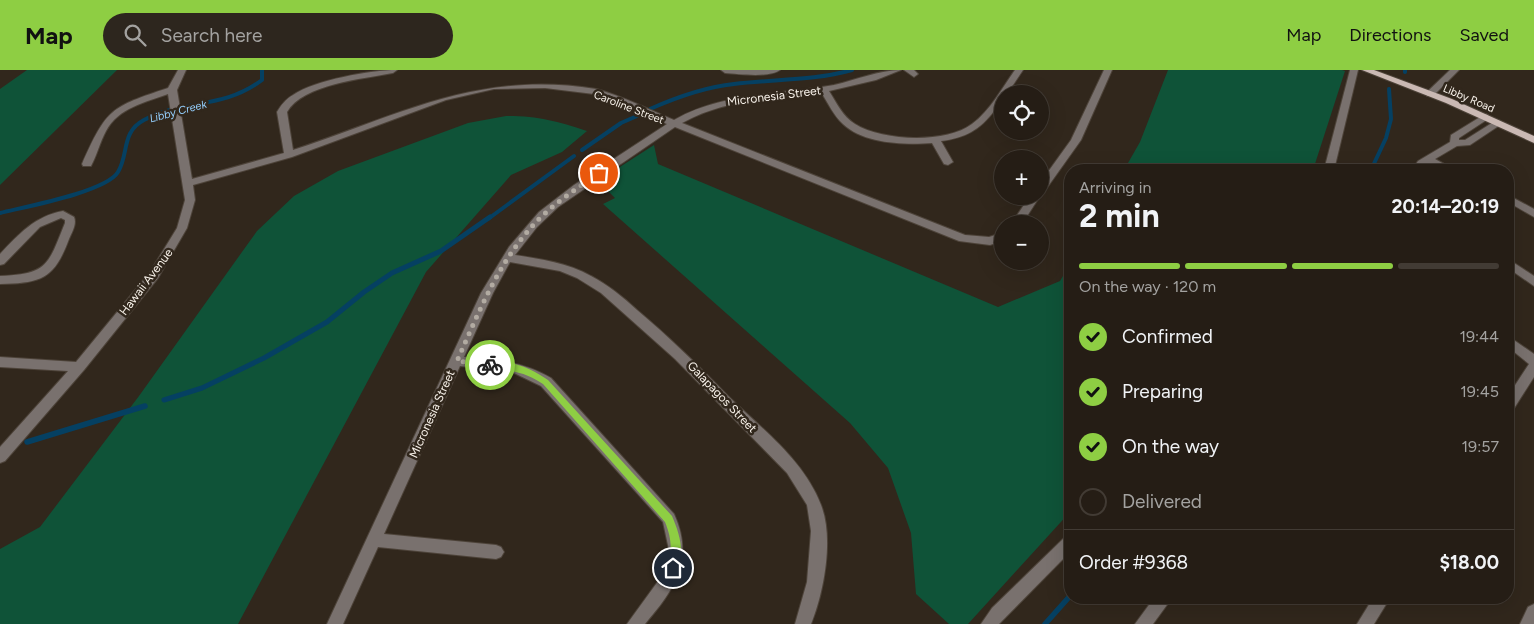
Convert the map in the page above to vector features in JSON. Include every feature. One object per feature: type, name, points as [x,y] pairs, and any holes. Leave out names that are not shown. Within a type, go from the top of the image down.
[{"type":"main road","name":"Libby Road","points":[[1366,70],[1430,94],[1534,140]]},
{"type":"street","points":[[87,164],[103,128],[111,118],[130,106],[172,90],[182,70]]},
{"type":"street","points":[[289,156],[282,112],[290,102],[317,87],[392,70]]},
{"type":"street","points":[[725,70],[758,72],[776,70]]},
{"type":"street","name":"Micronesia Street","points":[[335,624],[488,293],[507,258],[530,229],[566,196],[673,124],[702,108],[735,99],[824,90],[849,85],[897,70]]},
{"type":"street","points":[[824,90],[843,119],[859,130],[891,138],[935,139],[952,136],[976,127],[1019,70]]},
{"type":"street","points":[[1049,178],[1076,140],[1108,70]]},
{"type":"street","points":[[1330,164],[1354,70]]},
{"type":"street","points":[[1430,94],[1455,70]]},
{"type":"street","name":"Caroline Street","points":[[188,183],[289,156],[419,106],[461,93],[521,84],[562,86],[596,92],[963,238],[990,241],[994,240]]},
{"type":"street","name":"Hawaii Avenue","points":[[0,457],[79,367],[154,275],[172,248],[182,228],[190,200],[172,90]]},
{"type":"street","points":[[1455,143],[1454,137],[1485,117]]},
{"type":"street","points":[[1421,164],[1455,143],[1467,143],[1498,123]]},
{"type":"street","points":[[935,139],[948,162]]},
{"type":"street","points":[[1428,160],[1437,164]]},
{"type":"street","points":[[1514,202],[1534,214]]},
{"type":"street","points":[[0,261],[41,221],[56,214],[63,214],[70,219],[56,259],[47,270],[28,279],[0,280]]},
{"type":"street","name":"Galapagos Street","points":[[507,258],[567,270],[581,275],[607,290],[690,364],[788,464],[805,486],[815,507],[819,542],[815,581],[803,624]]},
{"type":"street","points":[[1514,267],[1534,282]]},
{"type":"street","points":[[1514,346],[1534,361]]},
{"type":"street","points":[[457,361],[514,367],[531,372],[546,382],[668,520],[676,536],[677,552],[673,568],[662,592],[635,624]]},
{"type":"street","points":[[0,362],[79,367]]},
{"type":"street","points":[[1514,397],[1534,367]]},
{"type":"street","points":[[375,540],[496,552]]},
{"type":"street","points":[[989,624],[998,612],[1064,548]]},
{"type":"street","points":[[1149,622],[1160,604]]},
{"type":"street","points":[[1365,624],[1378,604]]},
{"type":"street","points":[[1528,624],[1534,612]]},
{"type":"green space","points":[[27,70],[117,70],[0,185],[0,89]]},
{"type":"green space","points":[[1168,70],[1345,71],[1315,164],[1127,164],[1140,142]]},
{"type":"green space","points":[[506,116],[547,120],[587,131],[562,152],[511,175],[426,272],[238,624],[0,624],[0,549],[40,527],[139,396],[257,231],[294,196],[338,171],[468,123]]},
{"type":"green space","points":[[654,145],[658,164],[998,307],[1060,281],[1064,274],[1064,519],[968,624],[949,624],[916,594],[911,533],[888,468],[850,423],[603,204],[615,198],[598,181]]},
{"type":"waterway","name":"Libby Creek","points":[[0,213],[64,198],[98,186],[118,172],[129,137],[137,125],[144,120],[173,109],[232,96],[262,80],[262,70]]},
{"type":"waterway","points":[[650,109],[712,87],[823,76],[852,70]]},
{"type":"waterway","points":[[1374,164],[1386,138],[1391,119],[1389,89]]},
{"type":"waterway","points":[[582,150],[621,123],[637,116]]},
{"type":"waterway","points":[[488,219],[574,156]]},
{"type":"waterway","points":[[164,400],[202,388],[264,358],[327,322],[364,292],[392,273],[441,251],[490,217]]},
{"type":"waterway","points":[[27,442],[145,406]]},
{"type":"waterway","points":[[1045,624],[1064,603]]},
{"type":"way so far","points":[[490,365],[457,361],[497,275],[507,258],[542,216],[566,196],[599,173]]},
{"type":"route","points":[[490,365],[514,367],[531,372],[546,382],[668,520],[676,536],[677,552],[673,568]]}]
